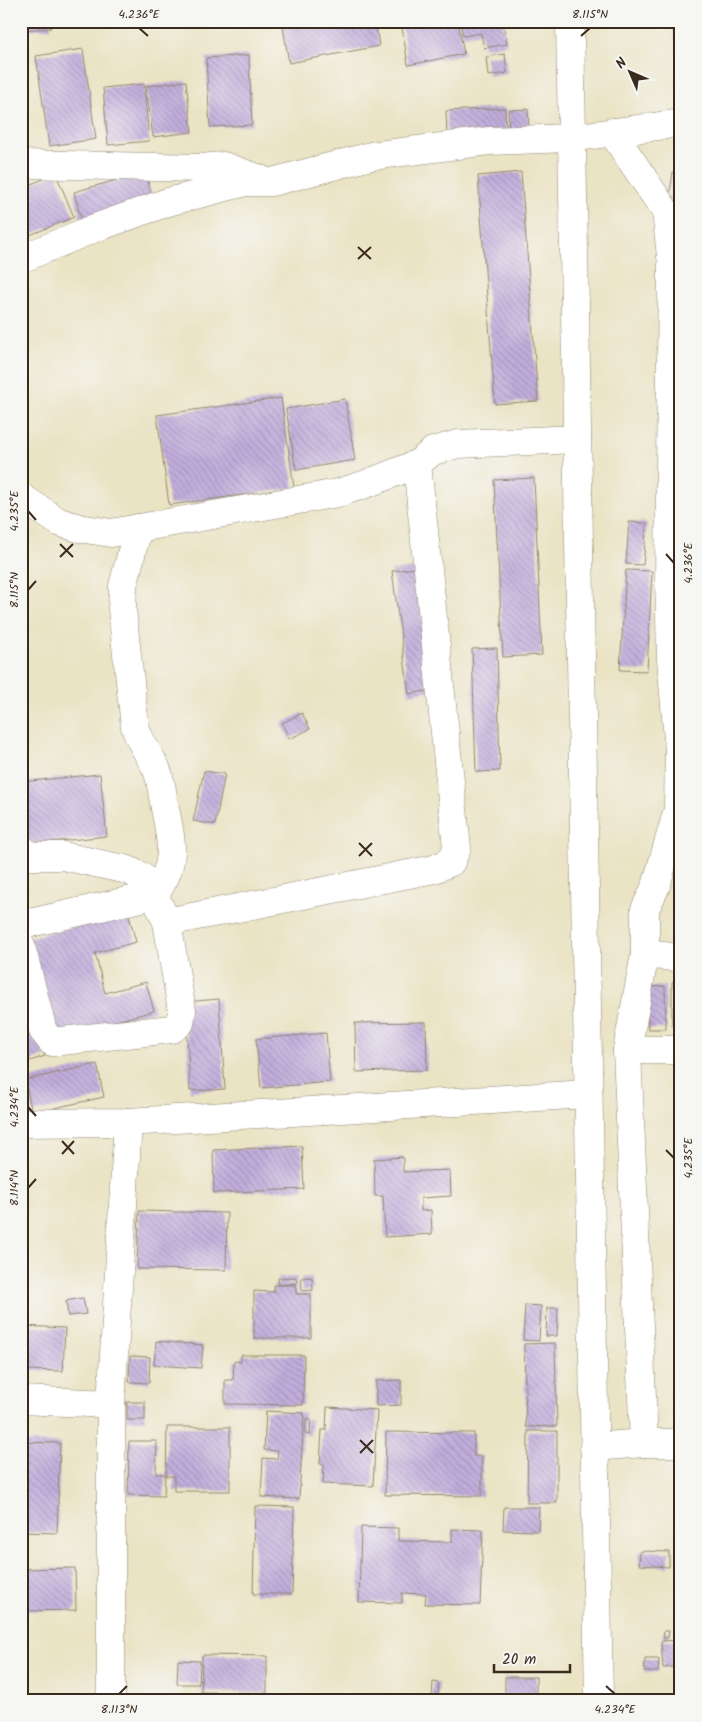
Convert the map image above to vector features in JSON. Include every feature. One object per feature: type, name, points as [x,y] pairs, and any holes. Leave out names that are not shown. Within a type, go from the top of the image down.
[{"type":"street","points":[[570,21],[599,1701]]},
{"type":"street","points":[[21,258],[95,228],[168,202],[246,182],[272,182],[371,156],[488,141],[571,138],[681,123]]},
{"type":"street","points":[[612,132],[674,212],[676,265],[675,578],[680,751],[679,809],[668,886],[645,909],[645,954],[626,1050],[644,1443]]},
{"type":"street","points":[[21,164],[201,168],[223,166],[272,182]]},
{"type":"street","points":[[21,497],[59,522],[79,528],[111,533],[338,493],[417,464],[433,451],[458,444],[577,439]]},
{"type":"street","points":[[167,922],[434,869],[451,862],[457,848],[417,464]]},
{"type":"street","points":[[21,925],[154,895],[163,883],[169,867],[172,845],[157,770],[139,740],[135,727],[122,609],[122,586],[138,528]]},
{"type":"street","points":[[21,848],[30,856],[63,856],[128,870],[142,877],[154,895],[167,922],[182,1011],[180,1023],[172,1029],[52,1042],[43,1030],[21,946]]},
{"type":"street","points":[[645,954],[681,958]]},
{"type":"street","points":[[626,1050],[681,1050]]},
{"type":"street","points":[[21,1123],[128,1122],[588,1094]]},
{"type":"street","points":[[111,1701],[111,1404],[128,1122]]},
{"type":"street","points":[[21,1400],[111,1404]]},
{"type":"street","points":[[594,1447],[644,1443],[681,1443]]},
{"type":"building","points":[[21,21],[50,21],[51,28],[21,30]]},
{"type":"building","points":[[282,21],[375,21],[379,46],[289,63]]},
{"type":"building","points":[[401,21],[458,21],[464,54],[408,65]]},
{"type":"building","points":[[460,21],[503,21],[507,44],[484,48],[481,33],[463,36]]},
{"type":"building","points":[[672,21],[681,21],[681,60],[679,61]]},
{"type":"building","points":[[83,49],[96,139],[49,146],[36,56]]},
{"type":"building","points":[[505,54],[507,73],[488,76],[486,57]]},
{"type":"building","points":[[249,55],[252,125],[210,127],[206,58]]},
{"type":"building","points":[[186,81],[192,132],[153,137],[146,86]]},
{"type":"building","points":[[144,84],[149,141],[108,145],[103,88]]},
{"type":"building","points":[[505,108],[506,133],[447,137],[446,111]]},
{"type":"building","points":[[528,109],[529,131],[509,132],[508,110]]},
{"type":"building","points":[[145,172],[153,199],[81,219],[74,192]]},
{"type":"building","points":[[521,172],[538,401],[495,404],[478,176]]},
{"type":"building","points":[[673,172],[681,173],[681,201],[669,199]]},
{"type":"building","points":[[56,174],[74,217],[30,235],[21,215],[21,188]]},
{"type":"building","points":[[281,398],[294,488],[169,505],[157,415]]},
{"type":"building","points":[[345,399],[355,460],[296,470],[286,409]]},
{"type":"building","points":[[534,478],[542,655],[503,657],[494,480]]},
{"type":"building","points":[[629,522],[647,523],[643,565],[626,564]]},
{"type":"building","points":[[415,568],[432,690],[409,694],[392,571]]},
{"type":"building","points":[[626,570],[652,571],[647,671],[620,670]]},
{"type":"building","points":[[497,648],[500,771],[476,772],[472,649]]},
{"type":"building","points":[[302,713],[310,729],[289,739],[282,723]]},
{"type":"building","points":[[204,771],[225,774],[215,825],[193,821]]},
{"type":"building","points":[[100,774],[107,836],[23,845],[21,782]]},
{"type":"building","points":[[681,842],[681,864],[675,864]]},
{"type":"building","points":[[128,912],[136,942],[95,953],[105,993],[146,982],[154,1011],[55,1037],[29,938]]},
{"type":"building","points":[[21,982],[45,1056],[21,1064]]},
{"type":"building","points":[[672,982],[681,982],[681,1025],[672,1026]]},
{"type":"building","points":[[665,986],[666,1029],[648,1029],[647,987]]},
{"type":"building","points":[[219,999],[225,1089],[190,1091],[185,1002]]},
{"type":"building","points":[[426,1022],[427,1070],[356,1072],[355,1023]]},
{"type":"building","points":[[326,1033],[330,1082],[261,1088],[256,1039]]},
{"type":"building","points":[[97,1064],[104,1097],[32,1113],[25,1080]]},
{"type":"building","points":[[302,1146],[304,1189],[214,1193],[213,1150]]},
{"type":"building","points":[[403,1157],[403,1172],[450,1170],[451,1196],[421,1198],[421,1211],[431,1210],[432,1234],[385,1237],[383,1196],[375,1196],[374,1159]]},
{"type":"building","points":[[139,1211],[227,1213],[226,1270],[137,1269]]},
{"type":"building","points":[[296,1277],[297,1283],[279,1285],[278,1278]]},
{"type":"building","points":[[312,1277],[313,1290],[302,1291],[301,1278]]},
{"type":"building","points":[[274,1285],[296,1285],[296,1294],[311,1294],[311,1338],[254,1338],[254,1291],[274,1292]]},
{"type":"building","points":[[83,1298],[86,1314],[68,1316],[66,1301]]},
{"type":"building","points":[[525,1305],[541,1306],[539,1341],[523,1340]]},
{"type":"building","points":[[547,1308],[558,1308],[557,1336],[546,1336]]},
{"type":"building","points":[[21,1326],[65,1328],[63,1371],[21,1370]]},
{"type":"building","points":[[156,1341],[203,1345],[201,1368],[154,1365]]},
{"type":"building","points":[[555,1343],[557,1426],[526,1427],[524,1344]]},
{"type":"building","points":[[241,1355],[304,1355],[303,1405],[225,1404],[225,1380],[233,1380],[234,1361],[241,1362]]},
{"type":"building","points":[[130,1356],[150,1357],[149,1383],[129,1382]]},
{"type":"building","points":[[401,1380],[401,1405],[376,1406],[376,1381]]},
{"type":"building","points":[[127,1402],[145,1402],[145,1420],[127,1420]]},
{"type":"building","points":[[327,1407],[377,1410],[373,1486],[323,1484],[324,1465],[320,1464],[322,1430],[326,1430]]},
{"type":"building","points":[[266,1411],[304,1413],[299,1499],[261,1497],[263,1458],[277,1459],[278,1451],[264,1450]]},
{"type":"building","points":[[306,1419],[311,1420],[310,1435],[305,1434]]},
{"type":"building","points":[[167,1427],[230,1427],[230,1491],[174,1491],[174,1476],[166,1476]]},
{"type":"building","points":[[528,1431],[557,1431],[557,1503],[527,1503]]},
{"type":"building","points":[[386,1432],[474,1433],[474,1456],[482,1456],[482,1496],[385,1495]]},
{"type":"building","points":[[129,1441],[157,1441],[156,1474],[165,1474],[164,1496],[128,1495]]},
{"type":"building","points":[[21,1442],[60,1443],[57,1533],[21,1532]]},
{"type":"building","points":[[255,1506],[294,1507],[292,1594],[253,1594]]},
{"type":"building","points":[[504,1507],[539,1507],[538,1531],[503,1530]]},
{"type":"building","points":[[361,1527],[398,1528],[398,1541],[452,1542],[452,1529],[483,1530],[480,1605],[425,1604],[426,1594],[402,1593],[402,1603],[359,1602]]},
{"type":"building","points":[[640,1551],[669,1552],[669,1567],[639,1565]]},
{"type":"building","points":[[75,1568],[76,1610],[21,1611],[21,1569]]},
{"type":"building","points":[[664,1631],[669,1631],[668,1638],[663,1638]]},
{"type":"building","points":[[681,1640],[681,1666],[663,1668],[661,1641]]},
{"type":"building","points":[[202,1655],[267,1656],[267,1693],[201,1692]]},
{"type":"building","points":[[645,1659],[659,1659],[658,1672],[644,1672]]},
{"type":"building","points":[[178,1660],[200,1661],[199,1684],[177,1684]]},
{"type":"building","points":[[505,1677],[536,1677],[536,1701],[505,1701]]},
{"type":"building","points":[[433,1682],[439,1683],[438,1699],[432,1698]]}]
